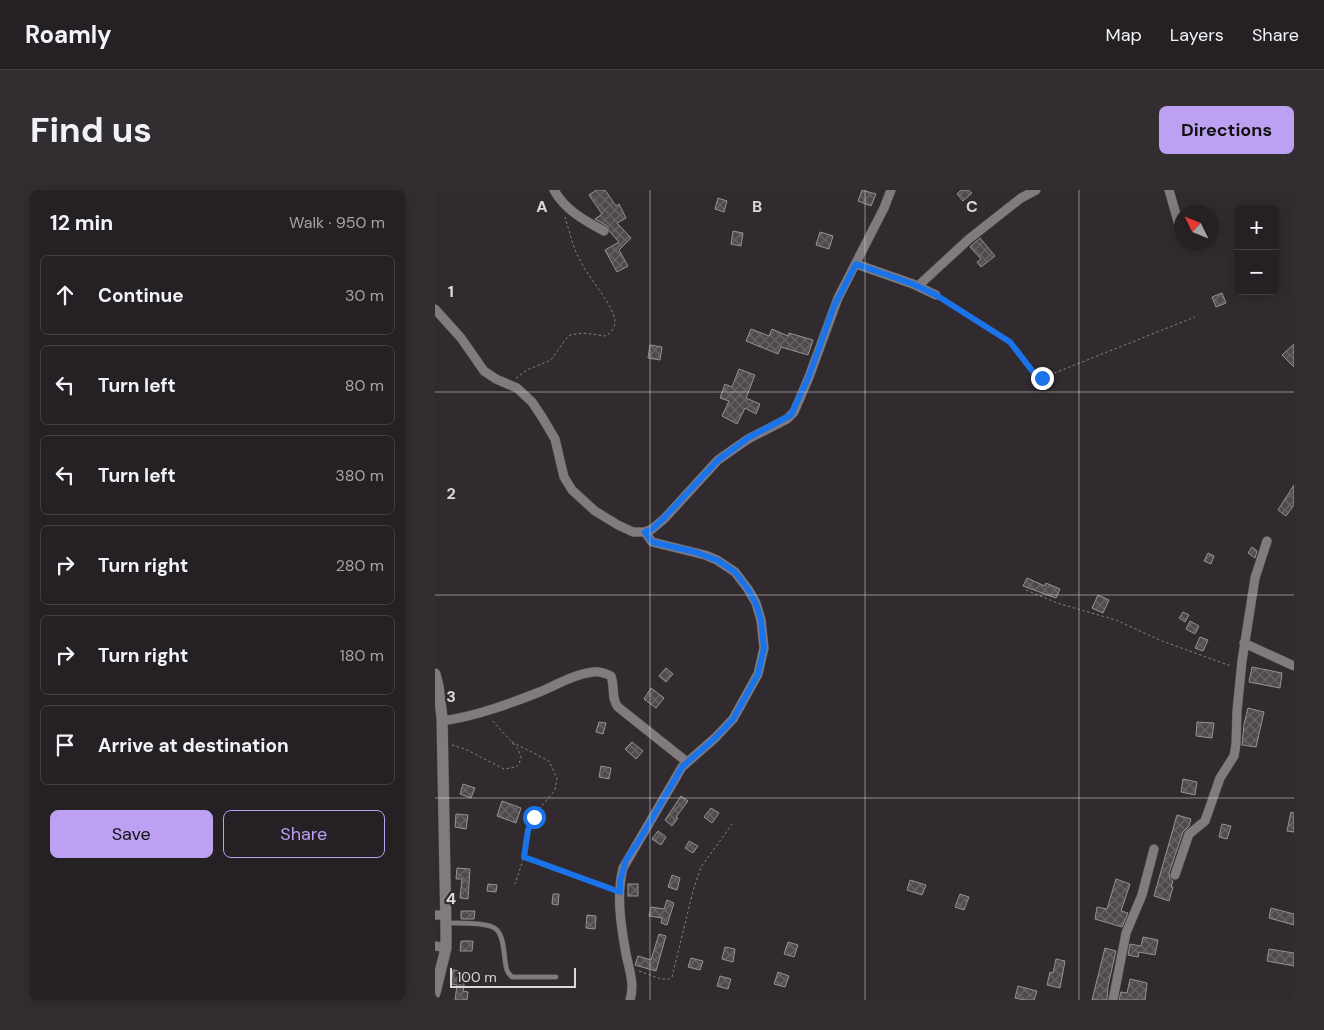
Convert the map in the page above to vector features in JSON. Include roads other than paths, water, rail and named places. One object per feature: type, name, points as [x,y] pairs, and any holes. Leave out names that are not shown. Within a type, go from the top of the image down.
[{"type":"street","points":[[554,190],[563,204],[576,215],[604,231]]},
{"type":"street","points":[[435,309],[461,338],[484,371],[496,379],[510,384],[522,392],[531,402],[552,432],[558,446],[564,477],[572,490],[595,511],[617,525],[633,532],[645,532],[652,529],[664,518],[718,460],[748,438],[791,415],[809,376],[834,306],[891,190]]},
{"type":"street","points":[[918,286],[969,239],[1021,198],[1036,190]]},
{"type":"street","points":[[1169,190],[1174,208]]},
{"type":"street","points":[[856,264],[918,286],[936,295]]},
{"type":"street","points":[[630,1000],[633,988],[621,923],[620,892],[620,881],[626,860],[687,762],[733,719],[754,684],[762,663],[764,648],[761,620],[756,604],[748,589],[735,572],[717,560],[695,552],[658,545],[649,539],[645,532]]},
{"type":"street","points":[[1175,875],[1189,834],[1205,821],[1221,778],[1234,756],[1245,643],[1255,578],[1267,541]]},
{"type":"street","points":[[1245,643],[1294,666]]},
{"type":"street","points":[[442,721],[497,709],[577,677],[592,672],[601,672],[611,676],[614,700],[618,707],[687,762]]},
{"type":"street","points":[[435,674],[442,721],[442,745],[439,768],[442,917],[441,947],[435,992]]},
{"type":"street","points":[[1113,1000],[1126,934],[1142,895],[1154,849]]},
{"type":"lane","points":[[442,917],[496,928],[501,939],[508,974],[512,977],[556,976]]}]
